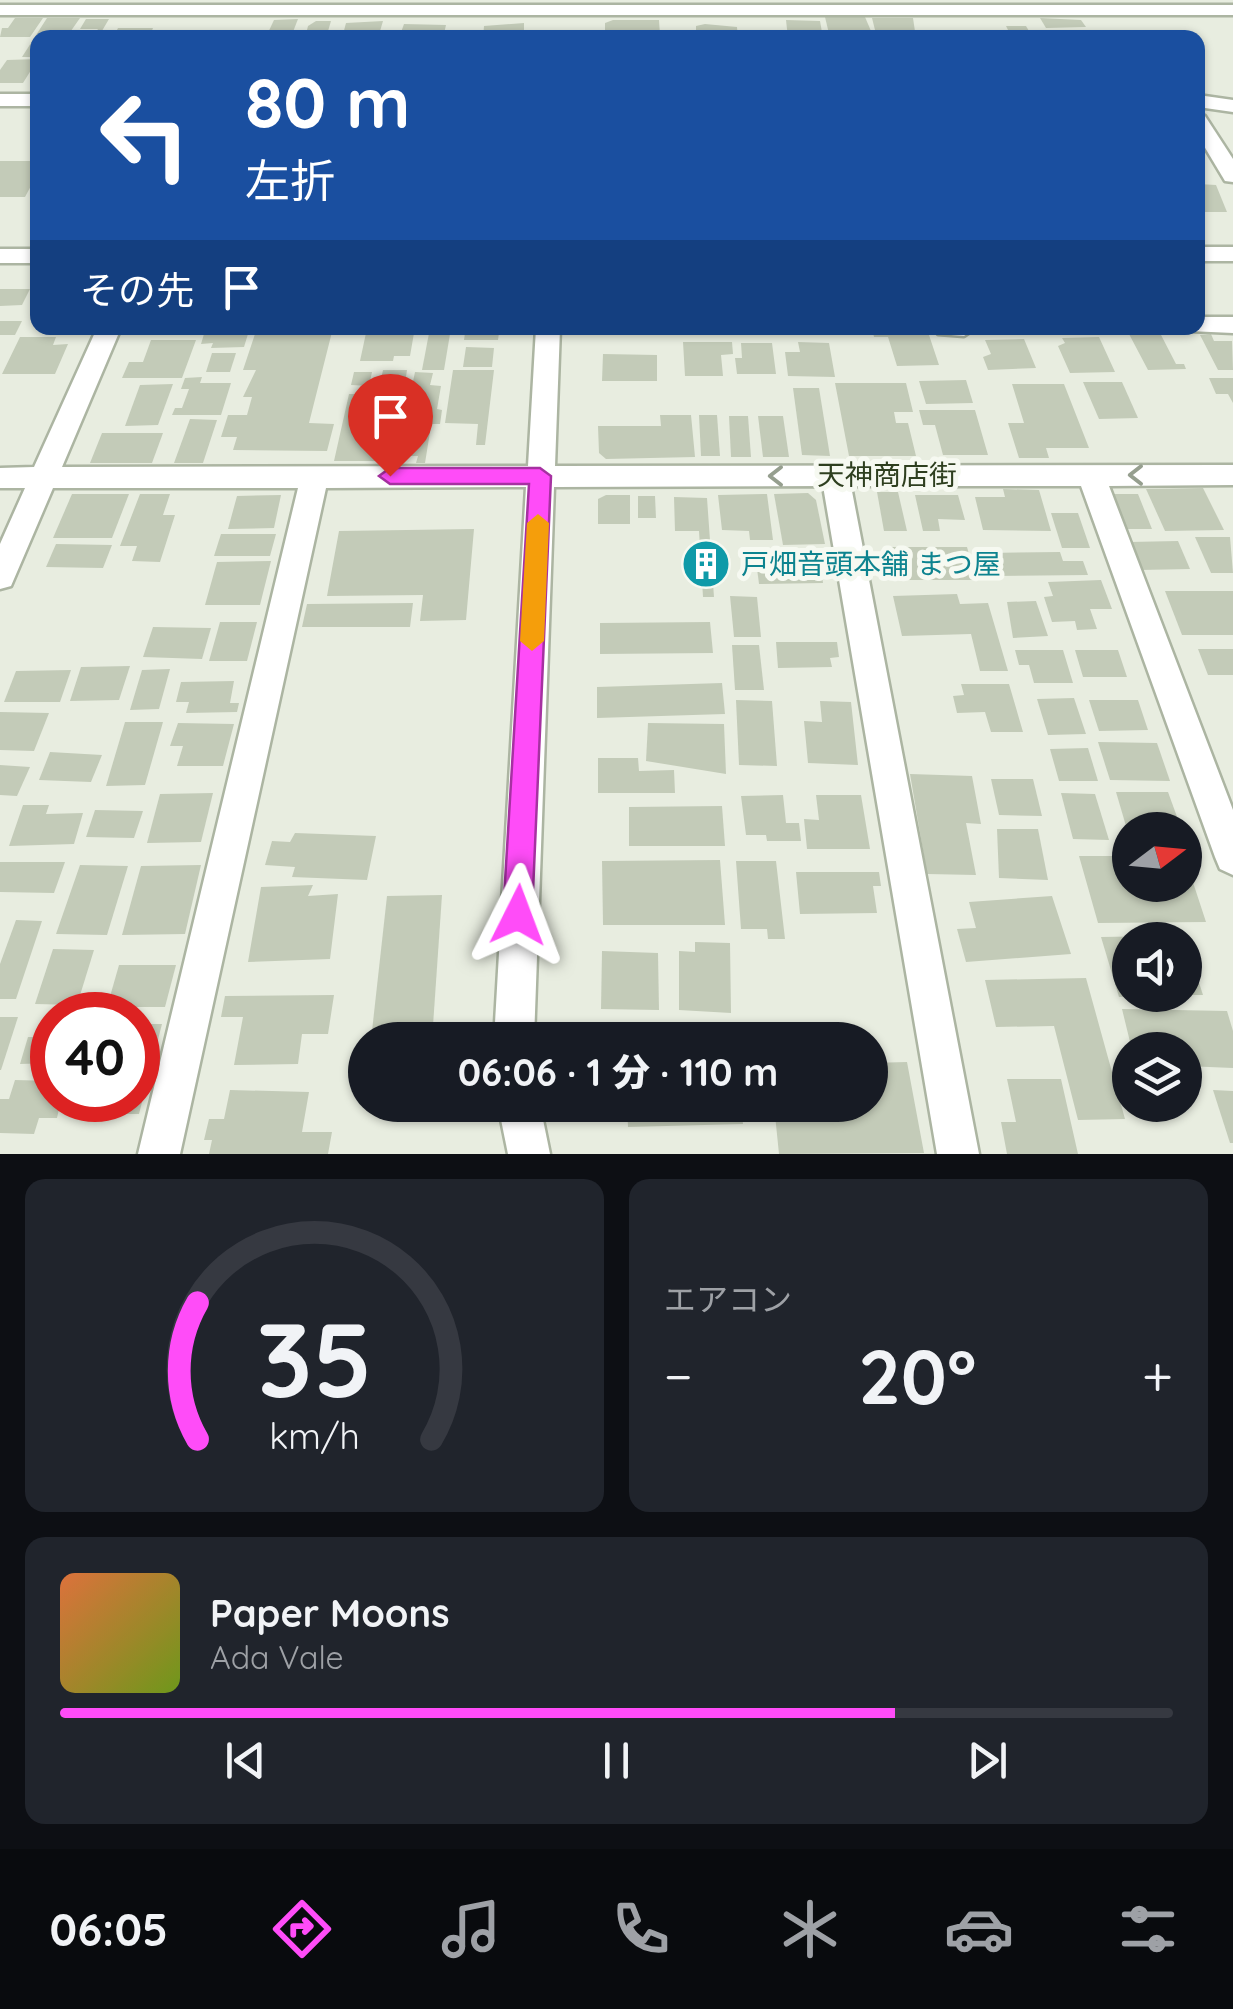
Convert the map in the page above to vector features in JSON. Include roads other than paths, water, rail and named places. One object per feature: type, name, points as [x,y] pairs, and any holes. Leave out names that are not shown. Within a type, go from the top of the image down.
[{"type":"street","points":[[238,30],[246,6]]},
{"type":"street","points":[[0,10],[246,6],[564,11],[1233,10]]},
{"type":"street","points":[[0,100],[30,100]]},
{"type":"street","points":[[1205,102],[1233,106]]},
{"type":"street","points":[[1205,131],[1233,176]]},
{"type":"street","points":[[1205,254],[1233,254]]},
{"type":"street","points":[[0,256],[30,256]]},
{"type":"street","points":[[1205,325],[1233,325]]},
{"type":"street","points":[[0,577],[106,335]]},
{"type":"street","points":[[515,1022],[548,335]]},
{"type":"street","points":[[1091,475],[1233,857]]},
{"type":"street","name":"天神商店街","points":[[0,478],[1233,475]]},
{"type":"street","points":[[159,1154],[314,476]]},
{"type":"street","points":[[836,476],[958,1154]]},
{"type":"street","points":[[522,1122],[529,1154]]},
{"type":"place","name":"戸畑音頭本舗 まつ屋","points":[[706,564]]}]
